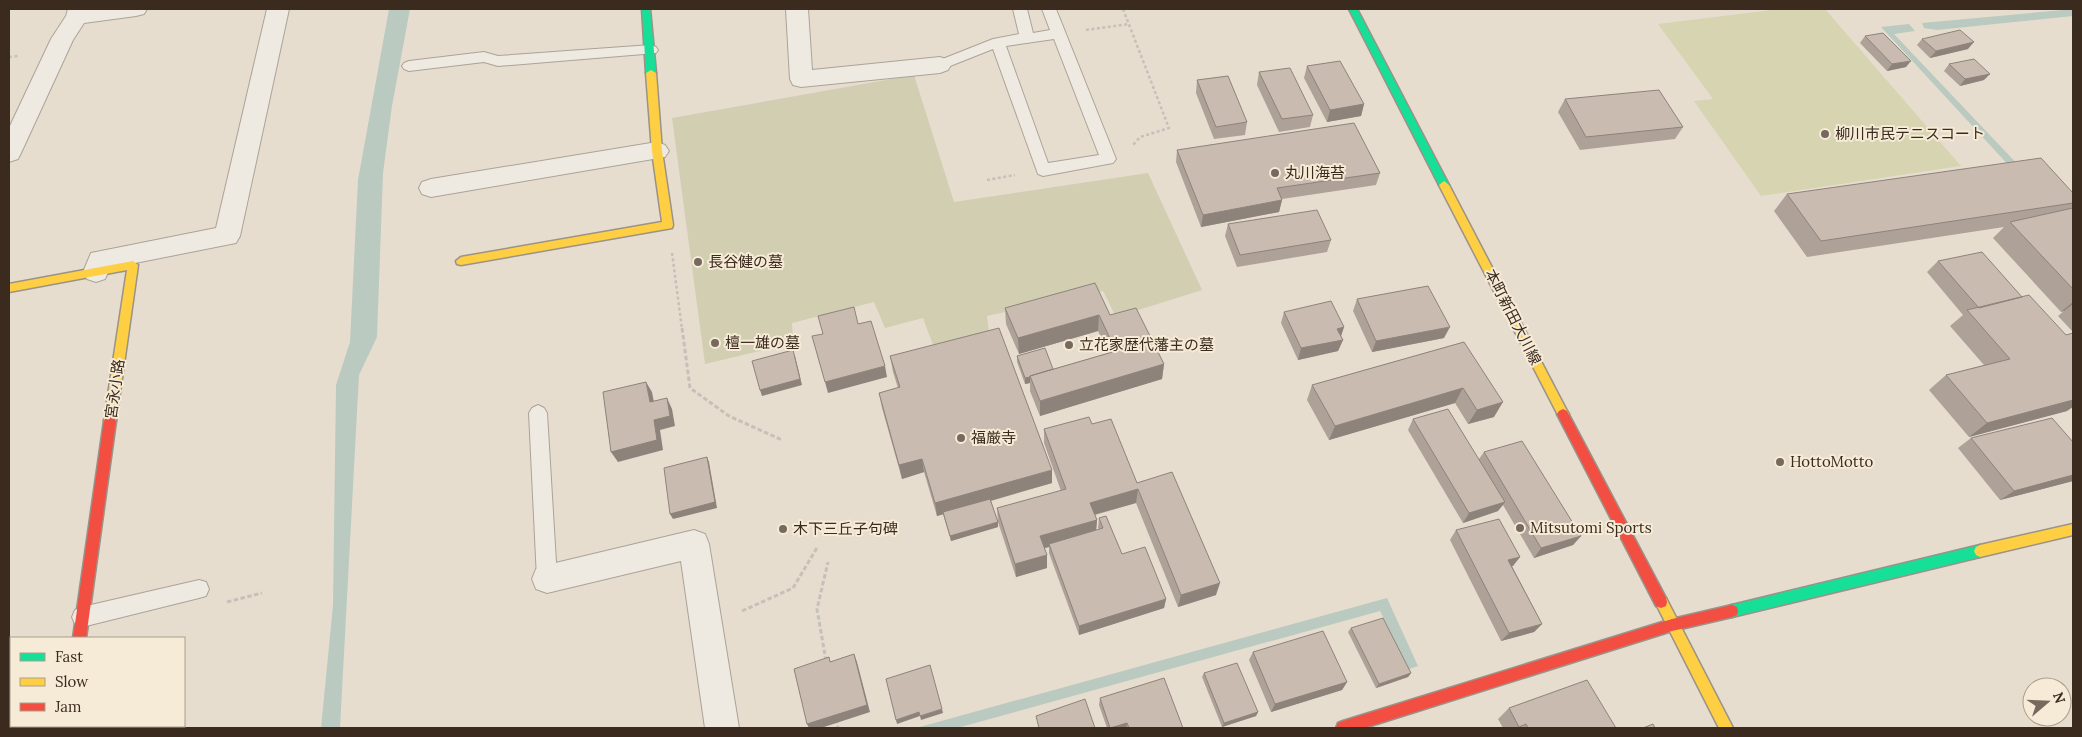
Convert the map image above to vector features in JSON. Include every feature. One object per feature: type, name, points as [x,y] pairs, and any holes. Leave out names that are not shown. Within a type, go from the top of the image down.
[{"type":"street","points":[[9,153],[62,39],[78,13],[136,9]]},
{"type":"street","points":[[96,272],[100,260],[227,236],[278,9]]},
{"type":"street","points":[[460,261],[668,225],[657,151],[651,50],[646,9]]},
{"type":"street","points":[[797,9],[800,79],[940,64]]},
{"type":"street","name":"本町新田大川線","points":[[1353,9],[1726,728]]},
{"type":"street","points":[[431,188],[657,151]]},
{"type":"street","name":"宮永小路","points":[[9,288],[133,266],[79,637]]},
{"type":"street","points":[[1342,728],[1672,625],[2073,529]]},
{"type":"street","points":[[547,580],[694,544],[722,728]]},
{"type":"lane","points":[[998,42],[1043,170],[1108,158],[1058,34],[1036,12],[1027,37]]},
{"type":"lane","points":[[940,64],[998,42],[1058,34]]},
{"type":"lane","points":[[409,66],[484,57],[498,61],[651,50]]},
{"type":"lane","points":[[538,413],[547,580]]},
{"type":"lane","points":[[82,617],[199,589]]},
{"type":"path","points":[[1108,158],[1135,144],[1140,137],[1169,128],[1122,9]]},
{"type":"path","points":[[1058,34],[1129,24]]},
{"type":"path","points":[[668,225],[690,388],[729,416],[782,440]]},
{"type":"path","points":[[707,626],[793,588],[818,546]]},
{"type":"path","points":[[827,664],[817,609],[828,562]]},
{"type":"path","points":[[835,710],[838,728]]},
{"type":"shaded area","points":[[389,9],[410,9],[392,106],[383,173],[377,337],[359,375],[340,728],[321,728],[333,605],[336,385],[350,342],[358,180]]},
{"type":"shaded area","name":"柳川市民テニスコート","points":[[1780,9],[1825,9],[1961,166],[1761,196],[1694,101],[1713,99],[1658,24]]},
{"type":"shaded area","points":[[2073,10],[2073,16],[1937,30],[1924,28],[1922,23]]},
{"type":"shaded area","points":[[1909,24],[1915,31],[1894,34],[2023,170],[2013,170],[1881,27]]},
{"type":"shaded area","points":[[914,75],[954,202],[1148,173],[1202,290],[1116,317],[1103,291],[987,316],[989,332],[933,345],[923,318],[885,328],[874,302],[792,323],[793,343],[705,364],[672,118]]},
{"type":"shaded area","points":[[1387,598],[1418,666],[1409,669],[1380,611],[957,728],[916,728]]},
{"type":"building","points":[[1960,30],[1974,42],[1936,51],[1922,39]]},
{"type":"building","points":[[1883,33],[1911,61],[1892,64],[1865,36]]},
{"type":"building","points":[[1974,59],[1990,74],[1965,79],[1949,64]]},
{"type":"building","points":[[1340,61],[1364,104],[1330,110],[1307,66]]},
{"type":"building","points":[[1290,68],[1313,115],[1282,119],[1259,72]]},
{"type":"building","points":[[1228,76],[1247,122],[1216,127],[1197,80]]},
{"type":"building","points":[[1659,90],[1683,127],[1586,137],[1565,99]]},
{"type":"building","name":"丸川海苔","points":[[1354,123],[1380,173],[1277,188],[1282,200],[1203,215],[1177,150]]},
{"type":"building","points":[[2041,158],[2073,193],[2073,203],[1821,241],[1787,194]]},
{"type":"building","points":[[2073,208],[2073,289],[2010,222]]},
{"type":"building","points":[[1317,210],[1331,240],[1240,255],[1228,224]]},
{"type":"building","points":[[1982,252],[2022,297],[1979,308],[1938,261]]},
{"type":"building","points":[[1095,283],[1110,315],[1136,308],[1164,364],[1040,401],[1030,376],[1116,351],[1099,315],[1018,338],[1005,308]]},
{"type":"building","points":[[1428,286],[1450,327],[1376,341],[1357,299]]},
{"type":"building","points":[[2029,295],[2066,335],[2073,333],[2073,400],[1987,423],[1946,375],[2010,359],[1967,310]]},
{"type":"building","points":[[1331,301],[1344,327],[1337,329],[1343,340],[1301,348],[1284,312]]},
{"type":"building","points":[[854,307],[858,324],[871,321],[885,366],[825,382],[812,336],[823,334],[818,316]]},
{"type":"building","points":[[999,328],[1052,470],[935,503],[922,459],[899,465],[879,393],[900,387],[890,356]]},
{"type":"building","points":[[1464,342],[1503,402],[1477,410],[1463,388],[1335,426],[1312,385]]},
{"type":"building","points":[[1045,348],[1053,369],[1025,378],[1017,356]]},
{"type":"building","points":[[793,350],[800,379],[760,390],[752,361]]},
{"type":"building","points":[[646,382],[650,402],[667,398],[670,416],[654,420],[657,440],[611,452],[603,392]]},
{"type":"building","points":[[1448,409],[1505,502],[1469,513],[1413,419]]},
{"type":"building","points":[[1089,417],[1092,424],[1111,419],[1137,483],[1172,472],[1220,583],[1181,595],[1138,489],[1090,503],[1097,520],[1040,536],[1047,555],[1015,564],[997,508],[1066,489],[1044,429]]},
{"type":"building","points":[[2052,418],[2073,442],[2073,475],[2014,491],[1971,438]]},
{"type":"building","points":[[1522,441],[1581,536],[1541,548],[1484,452]]},
{"type":"building","points":[[707,457],[715,502],[670,514],[664,468]]},
{"type":"building","points":[[990,499],[998,522],[950,536],[943,512]]},
{"type":"building","points":[[1106,516],[1122,554],[1145,547],[1166,599],[1079,626],[1049,544],[1103,528],[1099,518]]},
{"type":"building","points":[[1499,519],[1520,557],[1508,560],[1542,624],[1509,633],[1456,530]]},
{"type":"building","points":[[1383,618],[1411,673],[1379,684],[1351,628]]},
{"type":"building","points":[[1323,631],[1347,682],[1275,704],[1253,652]]},
{"type":"building","points":[[854,654],[867,705],[807,724],[794,669],[829,657],[830,662]]},
{"type":"building","points":[[1237,663],[1258,712],[1224,723],[1204,673]]},
{"type":"building","points":[[930,665],[942,709],[920,716],[919,712],[896,720],[886,679]]},
{"type":"building","points":[[1164,678],[1183,728],[1129,728],[1127,723],[1110,728],[1100,698]]},
{"type":"building","points":[[1587,680],[1616,728],[1528,728],[1526,724],[1519,727],[1509,708]]},
{"type":"building","points":[[1085,699],[1095,728],[1039,728],[1036,716]]},
{"type":"building","points":[[1653,724],[1655,728],[1643,728]]},
{"type":"traffic: fast","points":[[646,9],[651,73]]},
{"type":"traffic: fast","points":[[1353,9],[1444,185]]},
{"type":"traffic: fast","points":[[1732,611],[1980,551]]},
{"type":"traffic: slow","points":[[461,261],[668,225],[657,151],[651,73]]},
{"type":"traffic: slow","points":[[1444,185],[1563,414]]},
{"type":"traffic: slow","points":[[9,288],[133,265],[110,421]]},
{"type":"traffic: slow","points":[[1980,551],[2073,529]]},
{"type":"traffic: slow","points":[[1661,602],[1726,728]]},
{"type":"traffic: jam","points":[[1563,414],[1661,602]]},
{"type":"traffic: jam","points":[[79,637],[110,421]]},
{"type":"traffic: jam","points":[[1343,728],[1672,625],[1732,611]]},
{"type":"place","name":"柳川市民テニスコート","points":[[1825,134]]},
{"type":"place","name":"丸川海苔","points":[[1275,173]]},
{"type":"place","name":"長谷健の墓","points":[[698,262]]},
{"type":"place","name":"檀一雄の墓","points":[[715,343]]},
{"type":"place","name":"立花家歴代藩主の墓","points":[[1069,345]]},
{"type":"place","name":"福厳寺","points":[[961,438]]},
{"type":"place","name":"HottoMotto","points":[[1780,462]]},
{"type":"place","name":"Mitsutomi Sports","points":[[1520,528]]},
{"type":"place","name":"木下三丘子句碑","points":[[783,529]]}]
